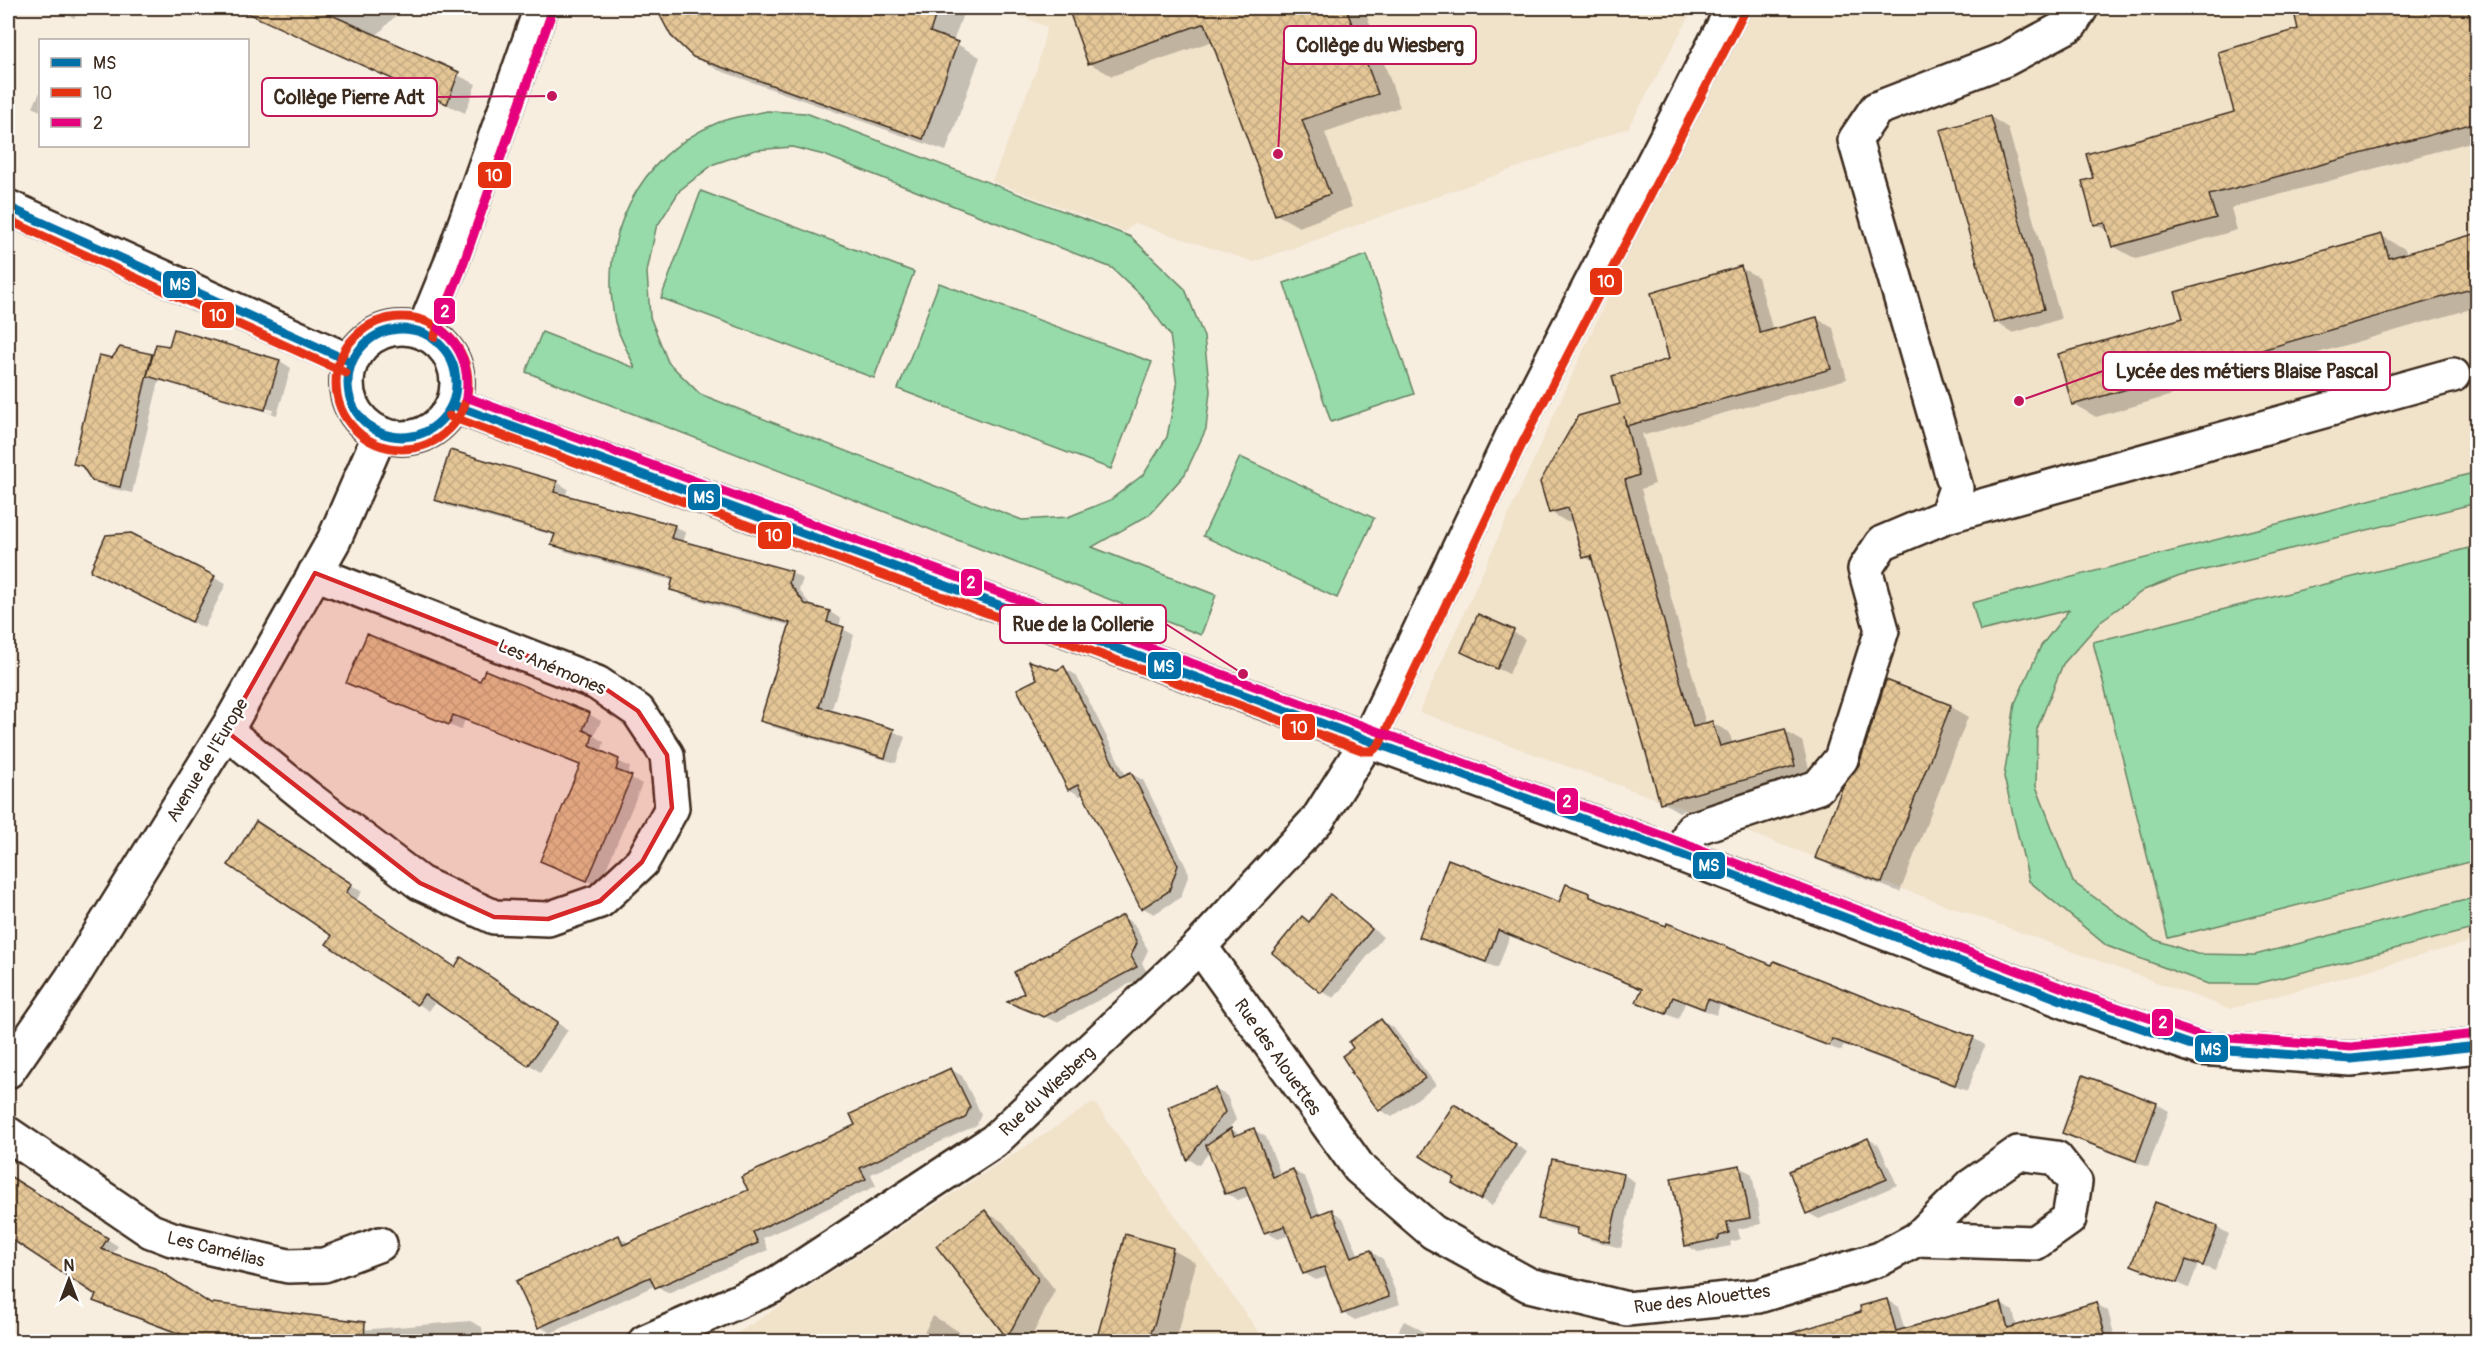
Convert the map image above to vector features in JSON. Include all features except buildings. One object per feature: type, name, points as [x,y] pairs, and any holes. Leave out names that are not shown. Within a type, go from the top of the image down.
[{"type":"street","points":[[423,332],[450,266],[541,8]]},
{"type":"street","name":"Rue du Wiesberg","points":[[645,1341],[773,1286],[994,1141],[1200,946],[1318,819],[1368,740],[1512,437],[1733,8]]},
{"type":"street","points":[[1946,516],[1956,488],[1855,140],[1876,110],[2007,59],[2071,24],[2081,8]]},
{"type":"street","points":[[8,207],[351,362]]},
{"type":"street","points":[[401,328],[423,332],[439,343],[453,362],[457,380],[453,405],[441,422],[423,434],[402,439],[380,434],[361,421],[350,404],[346,383],[351,362],[364,343],[381,332],[401,328]]},
{"type":"street","points":[[1681,855],[1692,829],[1818,787],[1841,759],[1882,630],[1865,569],[1881,543],[1946,516],[2453,375]]},
{"type":"street","points":[[453,405],[1681,855],[2077,1006],[2200,1048],[2351,1059],[2478,1046]]},
{"type":"street","name":"Avenue de l'Europe","points":[[8,1071],[72,978],[226,731],[334,540],[380,434]]},
{"type":"street","name":"Les Anémones","points":[[226,731],[307,797],[420,883],[494,917],[548,919],[600,901],[642,862],[672,808],[667,755],[638,711],[597,683],[315,573]]},
{"type":"street","name":"Rue des Alouettes","points":[[1200,946],[1359,1168],[1433,1232],[1529,1285],[1628,1309],[1758,1296],[1880,1259],[1917,1239]]},
{"type":"street","name":"Les Camélias","points":[[8,1134],[151,1231],[172,1239],[288,1266],[324,1265],[380,1244]]},
{"type":"highlighted area","points":[[315,573],[597,683],[638,711],[667,755],[672,808],[642,862],[600,901],[548,919],[494,917],[420,883],[226,731]]},
{"type":"shaded area","points":[[1002,8],[1694,8],[1628,128],[1254,262],[1134,223],[1125,232],[992,181],[1037,68],[1047,27]]},
{"type":"shaded area","points":[[1754,8],[2477,8],[2477,940],[2230,1009],[1419,712],[1702,89]]},
{"type":"shaded area","points":[[1094,1102],[1265,1341],[724,1342]]},
{"type":"green space","points":[[767,111],[806,113],[1131,237],[1185,289],[1204,337],[1210,391],[1206,429],[1185,474],[1149,515],[1092,547],[1216,595],[1201,635],[526,372],[542,332],[635,368],[615,322],[611,290],[613,260],[619,231],[630,203],[645,178],[665,156],[689,138],[717,123]],"holes":[[[792,147],[824,155],[1112,268],[1142,296],[1170,335],[1177,386],[1167,437],[1144,474],[1110,500],[1068,517],[1022,520],[700,394],[668,362],[650,317],[647,272],[656,228],[680,190],[714,164],[755,150]]]},
{"type":"green space","points":[[701,191],[914,272],[874,378],[661,298]]},
{"type":"green space","points":[[1367,255],[1414,394],[1331,422],[1284,283]]},
{"type":"green space","points":[[939,283],[1152,362],[1111,469],[898,389]]},
{"type":"green space","points":[[1240,457],[1374,518],[1337,598],[1203,536]]},
{"type":"green space","points":[[2477,472],[2477,503],[2180,576],[2144,590],[2102,620],[2063,664],[2037,729],[2036,786],[2073,882],[2153,939],[2197,954],[2255,955],[2477,897],[2477,928],[2256,984],[2208,984],[2107,946],[2029,881],[2004,777],[2015,703],[2041,646],[2069,610],[1980,631],[1972,603]]},
{"type":"green space","points":[[2477,546],[2477,860],[2168,938],[2093,642]]},
{"type":"transit line","name":"10","points":[[434,337],[461,270],[552,12]]},
{"type":"transit line","name":"2","points":[[552,12],[461,270],[438,328],[453,342],[462,358],[467,376],[466,397],[1685,844],[2081,995],[2202,1036],[2351,1047],[2477,1034]]},
{"type":"transit line","name":"10","points":[[449,416],[1364,751],[1372,751],[1379,745],[1523,442],[1744,13]]},
{"type":"transit line","name":"MS","points":[[8,207],[351,362]]},
{"type":"transit line","name":"10","points":[[8,220],[346,373]]},
{"type":"transit line","name":"10","points":[[402,317],[427,322],[449,336],[463,358],[468,383],[463,408],[449,430],[427,444],[402,449],[377,444],[355,430],[341,408],[336,383],[341,358],[355,336],[377,322],[402,317]]},
{"type":"transit line","name":"MS","points":[[402,329],[423,333],[441,344],[452,362],[456,383],[452,404],[441,422],[423,433],[402,437],[381,433],[363,422],[352,404],[348,383],[352,362],[363,344],[381,333],[402,329]]},
{"type":"transit line","name":"MS","points":[[453,405],[1681,855],[2077,1006],[2200,1048],[2351,1059],[2478,1046]]},
{"type":"place","name":"Collège Pierre Adt","points":[[552,96]]},
{"type":"place","name":"Collège du Wiesberg","points":[[1278,154]]},
{"type":"place","name":"Lycée des métiers Blaise Pascal","points":[[2019,401]]},
{"type":"place","name":"Rue de la Collerie","points":[[1243,674]]}]
